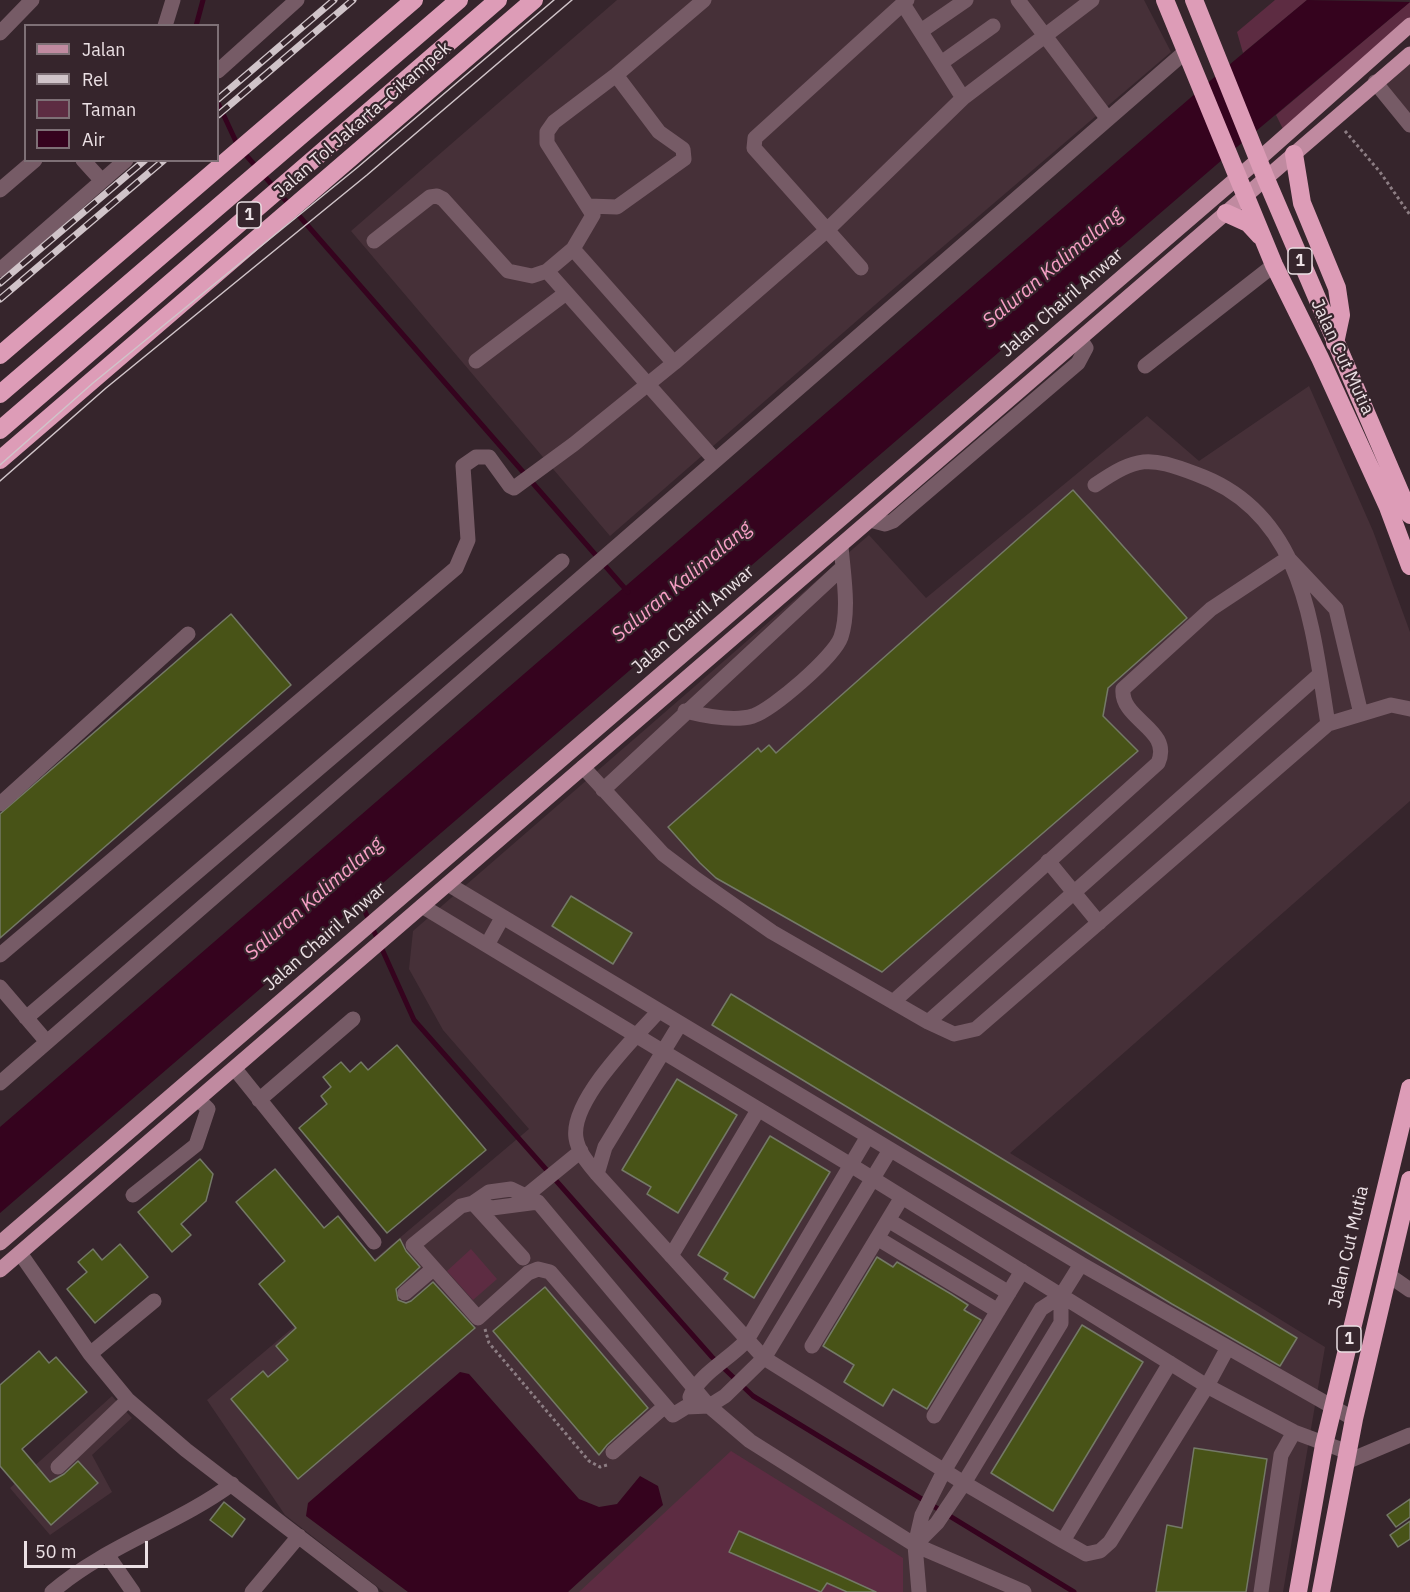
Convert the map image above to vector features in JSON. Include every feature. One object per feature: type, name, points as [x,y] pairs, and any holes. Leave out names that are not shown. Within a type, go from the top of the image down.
[{"type":"highway","points":[[0,355],[414,0]]},
{"type":"highway","name":"1","points":[[0,394],[459,0]]},
{"type":"highway","name":"1","points":[[0,430],[498,0]]},
{"type":"highway","name":"Jalan Tol Jakarta–Cikampek","points":[[0,460],[534,0]]},
{"type":"highway","name":"Jalan Cut Mutia","points":[[1165,0],[1274,265],[1320,358],[1403,504]]},
{"type":"highway","name":"Jalan Cut Mutia","points":[[1194,0],[1258,160],[1403,504],[1410,566]]},
{"type":"highway","points":[[1294,154],[1302,203],[1338,288],[1341,315],[1335,343]]},
{"type":"highway","points":[[1226,213],[1248,223],[1258,232],[1274,265]]},
{"type":"highway","name":"Jalan Cut Mutia","points":[[1298,1592],[1324,1445],[1410,1088]]},
{"type":"highway","name":"1","points":[[1321,1592],[1354,1419],[1410,1180]]},
{"type":"main road","name":"Jalan Chairil Anwar","points":[[4,1240],[1239,177],[1410,25]]},
{"type":"main road","points":[[0,1270],[1410,54]]},
{"type":"main road","points":[[857,506],[870,520]]},
{"type":"main road","points":[[570,752],[583,767]]},
{"type":"main road","points":[[221,1053],[235,1069]]},
{"type":"main road","points":[[4,1240],[20,1253]]},
{"type":"street","points":[[0,33],[32,0]]},
{"type":"street","points":[[166,24],[173,0]]},
{"type":"street","points":[[221,68],[297,0]]},
{"type":"street","points":[[374,241],[430,197],[438,196],[508,271],[532,276],[547,271],[573,249],[590,224],[593,215],[547,143],[547,132],[554,122],[616,75],[704,0]]},
{"type":"street","points":[[921,32],[966,0]]},
{"type":"street","points":[[1018,0],[1107,118]]},
{"type":"street","points":[[0,955],[456,568],[468,540],[463,466],[476,457],[489,457],[510,486],[514,488],[648,385],[826,231],[963,98],[1092,0]]},
{"type":"street","points":[[861,268],[754,148],[755,138],[905,2],[921,32],[963,98]]},
{"type":"street","points":[[941,63],[993,26]]},
{"type":"street","points":[[0,1083],[1107,118],[1188,60]]},
{"type":"street","points":[[589,206],[617,207],[684,159],[683,149],[658,132],[616,75]]},
{"type":"street","points":[[1375,82],[1410,125]]},
{"type":"street","points":[[0,190],[33,162]]},
{"type":"street","points":[[85,162],[102,181]]},
{"type":"street","points":[[0,270],[124,162]]},
{"type":"street","points":[[573,249],[674,363]]},
{"type":"street","points":[[1145,366],[1274,265]]},
{"type":"street","points":[[547,271],[715,459]]},
{"type":"street","points":[[476,361],[566,293]]},
{"type":"street","points":[[1095,485],[1116,471],[1143,461],[1160,461],[1207,477],[1234,494],[1265,519],[1280,538],[1308,607],[1328,724]]},
{"type":"street","points":[[685,711],[714,717],[758,714],[765,711],[829,655],[840,638],[844,620],[841,546]]},
{"type":"street","points":[[1288,558],[1335,609],[1361,714]]},
{"type":"street","points":[[893,1002],[1160,758],[1162,750],[1159,740],[1129,706],[1123,695],[1123,688],[1211,609],[1288,558]]},
{"type":"street","points":[[26,1018],[562,561]]},
{"type":"street","points":[[603,790],[685,711],[843,567]]},
{"type":"street","points":[[0,804],[188,634]]},
{"type":"street","points":[[928,1022],[1320,674]]},
{"type":"street","points":[[583,767],[663,855],[696,879],[772,932],[928,1022],[954,1034],[976,1029],[1328,724],[1391,705],[1410,709]]},
{"type":"street","points":[[1048,861],[1099,923]]},
{"type":"street","points":[[448,884],[1081,1264],[1227,1349],[1354,1419]]},
{"type":"street","points":[[422,906],[872,1178],[1207,1386],[1347,1457],[1410,1435]]},
{"type":"street","points":[[487,945],[502,918]]},
{"type":"street","points":[[0,987],[46,1042]]},
{"type":"street","points":[[659,1011],[609,1066],[581,1112],[576,1133],[581,1151],[597,1174],[764,1358],[964,1483],[1086,1554],[1100,1551],[1110,1542],[1207,1386],[1227,1349]]},
{"type":"street","points":[[259,1100],[353,1019]]},
{"type":"street","points":[[597,1174],[605,1147],[680,1024]]},
{"type":"street","points":[[235,1069],[374,1242]]},
{"type":"street","points":[[133,1195],[196,1145],[208,1109],[199,1100]]},
{"type":"street","points":[[671,1256],[758,1110]]},
{"type":"street","points":[[686,1407],[694,1388],[735,1354],[747,1340],[849,1164],[868,1136]]},
{"type":"street","points":[[890,1150],[764,1358],[725,1396],[710,1406],[686,1407],[673,1415],[550,1272],[538,1269],[528,1272],[478,1318],[413,1245],[461,1206],[473,1203],[489,1192],[511,1189],[533,1199],[710,1406],[750,1441],[915,1545],[1024,1592]]},
{"type":"street","points":[[533,1199],[542,1183],[581,1151]]},
{"type":"street","points":[[812,1346],[902,1197]]},
{"type":"street","points":[[473,1203],[523,1258]]},
{"type":"street","points":[[888,1220],[1009,1293]]},
{"type":"street","points":[[877,1238],[998,1311]]},
{"type":"street","points":[[20,1253],[90,1354],[128,1400],[171,1438],[370,1592]]},
{"type":"street","points":[[919,1592],[915,1545],[922,1515],[944,1471],[1041,1309],[1061,1296],[1081,1264]]},
{"type":"street","points":[[405,1293],[433,1269]]},
{"type":"street","points":[[934,1416],[1022,1271]]},
{"type":"street","points":[[1387,1274],[1410,1290]]},
{"type":"street","points":[[915,1545],[937,1523],[964,1483],[1061,1323],[1061,1296]]},
{"type":"street","points":[[90,1354],[154,1301]]},
{"type":"street","points":[[1063,1541],[1170,1363]]},
{"type":"street","points":[[58,1467],[128,1400]]},
{"type":"street","points":[[611,1458],[665,1406]]},
{"type":"street","points":[[1261,1592],[1281,1455],[1294,1432]]},
{"type":"street","points":[[52,1592],[86,1566],[165,1526],[232,1484]]},
{"type":"street","points":[[252,1592],[299,1536]]},
{"type":"street","points":[[108,1556],[133,1592]]},
{"type":"path","points":[[1334,118],[1380,172],[1410,215]]},
{"type":"path","points":[[486,1331],[489,1343],[589,1461],[600,1467],[611,1458]]},
{"type":"shaded area","points":[[617,0],[1144,0],[1171,52],[891,291],[610,536],[351,231]]},
{"type":"shaded area","points":[[1410,54],[1410,125],[1375,82]]},
{"type":"shaded area","points":[[1309,386],[1373,531],[1410,632],[1410,801],[1010,1153],[1325,1347],[1283,1592],[384,1592],[285,1515],[207,1400],[529,1129],[443,1030],[409,969],[413,931],[869,535],[926,598],[1147,416],[1199,461]]},
{"type":"shaded area","points":[[112,1396],[132,1418],[92,1455],[112,1492],[50,1535],[10,1488]]},
{"type":"green space","points":[[1275,0],[1307,0],[1243,53],[1237,32]]},
{"type":"green space","points":[[1410,2],[1410,25],[1286,135],[1276,115]]},
{"type":"green space","points":[[471,1249],[497,1279],[473,1300],[447,1271]]},
{"type":"green space","points":[[731,1451],[903,1558],[903,1592],[579,1592]]},
{"type":"water","name":"Saluran Kalimalang","points":[[1307,0],[1410,2],[1237,147],[0,1213],[0,1127],[1211,80]]},
{"type":"water","points":[[460,1372],[469,1374],[579,1499],[599,1507],[617,1504],[640,1476],[658,1486],[663,1505],[568,1592],[408,1592],[306,1516],[308,1503]]},
{"type":"building","points":[[1073,490],[1187,618],[1108,688],[1103,716],[1138,751],[882,972],[716,878],[700,863],[668,827],[758,748],[761,752],[769,745],[776,753]]},
{"type":"building","points":[[231,614],[291,685],[0,938],[0,814]]},
{"type":"building","points":[[571,896],[632,933],[613,964],[552,926]]},
{"type":"building","points":[[731,994],[1297,1338],[1280,1366],[1172,1304],[712,1025]]},
{"type":"building","points":[[397,1045],[486,1150],[387,1233],[299,1128],[327,1104],[321,1096],[331,1087],[323,1077],[341,1062],[350,1072],[361,1062],[368,1070]]},
{"type":"building","points":[[677,1079],[737,1115],[678,1213],[647,1194],[651,1187],[622,1170]]},
{"type":"building","points":[[770,1136],[830,1172],[754,1298],[724,1279],[728,1273],[698,1255]]},
{"type":"building","points":[[200,1159],[213,1174],[206,1201],[181,1224],[191,1235],[172,1252],[138,1212]]},
{"type":"building","points":[[275,1169],[324,1228],[338,1216],[375,1261],[400,1239],[406,1251],[420,1267],[396,1289],[398,1300],[406,1303],[411,1301],[433,1282],[475,1328],[298,1479],[231,1399],[263,1371],[268,1377],[288,1360],[276,1346],[296,1328],[259,1284],[285,1261],[236,1202]]},
{"type":"building","points":[[120,1244],[148,1277],[95,1323],[67,1289],[87,1272],[78,1262],[93,1249],[102,1260]]},
{"type":"building","points":[[877,1257],[893,1267],[897,1262],[951,1294],[968,1305],[964,1310],[981,1320],[927,1409],[893,1389],[883,1406],[844,1382],[854,1365],[823,1346]]},
{"type":"building","points":[[545,1287],[648,1408],[599,1455],[493,1331]]},
{"type":"building","points":[[1082,1325],[1143,1362],[1053,1511],[991,1473]]},
{"type":"building","points":[[39,1351],[49,1363],[56,1357],[87,1392],[22,1449],[50,1482],[64,1474],[78,1461],[98,1483],[51,1525],[0,1466],[0,1385]]},
{"type":"building","points":[[1194,1448],[1267,1459],[1246,1592],[1156,1592],[1167,1525],[1182,1528]]},
{"type":"building","points":[[1410,1499],[1410,1517],[1396,1527],[1387,1515]]},
{"type":"building","points":[[224,1502],[245,1519],[232,1537],[210,1520]]},
{"type":"building","points":[[1410,1521],[1410,1539],[1398,1547],[1390,1535]]},
{"type":"building","points":[[739,1531],[876,1592],[847,1592],[827,1583],[821,1592],[729,1552]]},
{"type":"waterway","points":[[197,24],[203,0]]},
{"type":"waterway","points":[[219,105],[238,146],[628,592]]},
{"type":"waterway","points":[[358,896],[414,1020],[712,1357],[753,1396],[1074,1592]]},
{"type":"tram line","points":[[0,465],[93,383],[358,167],[554,0]]},
{"type":"tram line","points":[[0,481],[106,388],[367,175],[572,0]]},
{"type":"railway","points":[[219,98],[334,0]]},
{"type":"railway","points":[[219,114],[353,0]]},
{"type":"railway","points":[[0,283],[143,162]]},
{"type":"railway","points":[[0,299],[162,162]]}]
